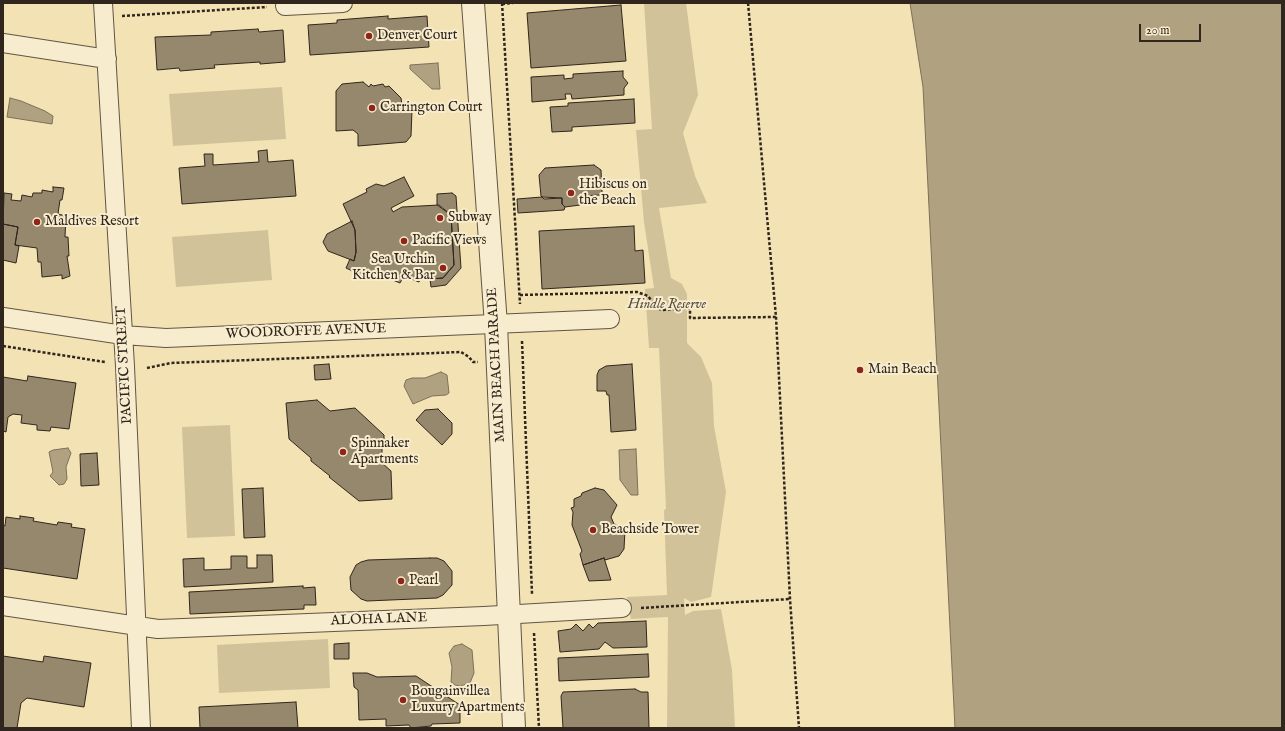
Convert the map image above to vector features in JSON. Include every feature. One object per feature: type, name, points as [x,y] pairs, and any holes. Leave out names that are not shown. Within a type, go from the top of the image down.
[{"type":"street","points":[[285,6],[343,3]]},
{"type":"street","name":"MAIN BEACH PARADE","points":[[473,3],[496,325],[514,728]]},
{"type":"street","name":"PACIFIC STREET","points":[[103,10],[123,335],[141,728]]},
{"type":"street","points":[[3,43],[107,59]]},
{"type":"street","name":"WOODROFFE AVENUE","points":[[3,317],[123,335],[166,338],[522,324],[610,319]]},
{"type":"street","name":"ALOHA LANE","points":[[3,606],[158,628],[508,615],[622,608]]},
{"type":"path","points":[[513,3],[502,3],[522,324],[539,728]]},
{"type":"path","points":[[748,3],[776,317],[790,599],[799,728]]},
{"type":"path","points":[[103,10],[285,6]]},
{"type":"path","points":[[520,295],[637,292],[648,296],[657,308],[662,310],[690,308],[690,318],[776,317]]},
{"type":"path","points":[[3,346],[105,362]]},
{"type":"path","points":[[147,368],[171,363],[460,352],[469,357],[473,362],[523,359]]},
{"type":"path","points":[[622,608],[790,599]]},
{"type":"green space","name":"Hindle Reserve","points":[[644,3],[686,3],[698,95],[683,133],[695,176],[707,203],[659,208],[671,278],[682,284],[687,294],[687,343],[701,357],[712,383],[714,426],[726,492],[711,597],[691,602],[684,598],[685,615],[693,611],[721,609],[732,670],[735,728],[667,728],[668,617],[631,619],[627,597],[667,595],[664,510],[666,509],[659,348],[649,348],[645,289],[654,288],[644,222],[636,130],[652,129]]},
{"type":"green space","points":[[282,87],[286,139],[173,146],[169,94]]},
{"type":"green space","points":[[268,230],[272,280],[176,287],[172,237]]},
{"type":"green space","points":[[230,425],[235,536],[187,538],[182,427]]},
{"type":"green space","points":[[328,639],[330,688],[219,693],[217,645]]},
{"type":"shaded area","points":[[910,3],[1282,3],[1282,728],[955,728],[923,87]]},
{"type":"shaded area","points":[[438,63],[440,89],[432,89],[410,69],[410,65]]},
{"type":"shaded area","points":[[10,98],[45,111],[53,116],[52,124],[7,117]]},
{"type":"shaded area","points":[[441,372],[447,375],[449,393],[446,395],[432,396],[413,404],[404,386],[406,380],[412,378],[425,378]]},
{"type":"shaded area","points":[[68,448],[71,453],[66,467],[67,479],[64,484],[59,485],[50,476],[53,472],[49,452]]},
{"type":"shaded area","points":[[636,449],[638,495],[631,495],[620,480],[619,450]]},
{"type":"shaded area","points":[[462,644],[472,650],[474,673],[470,683],[460,686],[451,682],[452,667],[449,653],[454,646]]},
{"type":"building","points":[[621,5],[626,61],[531,68],[527,13]]},
{"type":"building","name":"Denver Court","points":[[388,16],[388,19],[427,16],[429,47],[310,55],[308,25],[337,23],[337,20]]},
{"type":"building","points":[[258,29],[259,32],[283,30],[285,62],[214,65],[215,68],[180,71],[179,68],[157,70],[155,37],[211,35],[211,32]]},
{"type":"building","points":[[623,71],[623,77],[628,83],[624,88],[624,95],[572,99],[571,94],[565,94],[566,99],[532,102],[531,77],[564,75],[564,79],[573,78],[573,74]]},
{"type":"building","points":[[363,82],[369,87],[371,84],[373,86],[383,84],[385,87],[389,86],[401,98],[402,105],[412,110],[411,136],[406,142],[358,146],[358,134],[353,130],[336,131],[336,91],[342,84]]},
{"type":"building","points":[[634,99],[635,123],[572,127],[572,131],[552,132],[550,107],[568,106],[568,103]]},
{"type":"building","points":[[267,150],[268,162],[293,160],[296,196],[182,204],[179,168],[205,166],[204,154],[213,154],[213,165],[259,162],[258,151]]},
{"type":"building","points":[[594,165],[601,170],[602,192],[600,195],[582,196],[583,202],[580,205],[565,207],[562,204],[562,198],[544,199],[541,196],[539,175],[545,168]]},
{"type":"building","name":"Pacific Views","points":[[404,177],[414,196],[391,208],[393,212],[402,207],[439,205],[451,215],[454,265],[443,278],[430,279],[422,276],[419,282],[404,276],[400,283],[366,269],[363,276],[346,268],[350,259],[354,261],[356,252],[355,230],[343,204],[367,192],[366,189],[376,184],[384,186]]},
{"type":"building","points":[[53,187],[64,188],[58,214],[66,216],[65,237],[68,237],[69,256],[67,256],[70,276],[62,279],[62,275],[42,277],[41,262],[38,262],[37,248],[15,245],[18,227],[3,224],[4,193],[12,194],[11,200],[21,201],[22,195],[32,197],[33,193],[42,193],[42,190],[53,192]]},
{"type":"building","points":[[452,193],[456,196],[461,268],[446,285],[431,287],[430,279],[443,278],[454,265],[451,215],[437,205],[437,194]]},
{"type":"building","points":[[542,197],[562,198],[562,204],[565,207],[564,210],[518,213],[517,199]]},
{"type":"building","points":[[352,221],[355,230],[356,252],[354,261],[328,251],[323,242],[327,234]]},
{"type":"building","points":[[3,224],[18,227],[15,245],[19,246],[16,263],[3,260]]},
{"type":"building","points":[[634,226],[635,251],[643,250],[645,283],[542,289],[539,231]]},
{"type":"building","points":[[329,364],[331,379],[315,380],[314,365]]},
{"type":"building","points":[[632,364],[636,430],[611,432],[609,395],[607,395],[606,391],[597,391],[597,375],[599,370],[606,366]]},
{"type":"building","points":[[28,376],[76,383],[69,429],[51,427],[50,431],[37,430],[37,425],[21,423],[22,415],[13,414],[8,417],[6,432],[3,431],[3,377],[27,381]]},
{"type":"building","name":"Spinnaker Apartments","points":[[317,400],[330,411],[355,408],[384,435],[384,443],[382,446],[382,463],[391,471],[392,499],[359,501],[329,477],[330,476],[311,461],[311,458],[289,439],[286,403]]},
{"type":"building","points":[[438,409],[452,423],[452,434],[442,445],[416,420],[425,410]]},
{"type":"building","points":[[97,453],[99,485],[81,486],[80,454]]},
{"type":"building","points":[[263,488],[265,537],[244,538],[242,489]]},
{"type":"building","points":[[595,488],[604,490],[617,505],[611,517],[614,524],[625,530],[624,549],[619,556],[605,560],[604,558],[583,565],[580,554],[582,551],[572,525],[573,512],[571,508],[574,507],[574,499],[581,496],[582,493]]},
{"type":"building","points":[[20,516],[34,518],[33,521],[57,525],[58,522],[72,524],[71,527],[85,529],[77,579],[3,568],[3,525],[5,526],[6,517],[20,519]]},
{"type":"building","points":[[257,555],[272,555],[273,582],[184,587],[183,559],[204,558],[204,570],[231,569],[231,556],[247,556],[247,568],[257,568]]},
{"type":"building","name":"Pearl","points":[[437,558],[444,561],[452,571],[452,585],[443,595],[437,598],[367,601],[361,599],[351,590],[350,577],[356,565],[361,562],[368,560]]},
{"type":"building","points":[[604,558],[611,580],[589,581],[583,565]]},
{"type":"building","points":[[303,586],[303,588],[315,587],[316,605],[304,605],[304,609],[190,614],[189,592]]},
{"type":"building","points":[[646,621],[647,647],[613,648],[605,642],[599,649],[560,652],[558,631],[571,629],[576,624],[583,631],[589,624],[593,628],[598,623]]},
{"type":"building","points":[[349,643],[349,659],[334,659],[334,644]]},
{"type":"building","points":[[648,654],[649,677],[559,681],[558,658]]},
{"type":"building","points":[[3,656],[43,662],[44,656],[91,663],[84,707],[27,698],[21,703],[17,728],[3,728]]},
{"type":"building","points":[[353,673],[367,673],[377,677],[416,676],[460,705],[460,723],[432,724],[431,726],[411,728],[409,725],[386,726],[386,719],[359,720],[358,690],[354,687]]},
{"type":"building","points":[[635,689],[641,692],[648,692],[649,728],[563,728],[561,696],[563,692]]},
{"type":"building","points":[[296,702],[298,728],[200,728],[199,707]]},
{"type":"place","name":"Denver Court","points":[[369,36]]},
{"type":"place","name":"Carrington Court","points":[[372,108]]},
{"type":"place","name":"Hibiscus on the Beach","points":[[571,193]]},
{"type":"place","name":"Subway","points":[[440,218]]},
{"type":"place","name":"Maldives Resort","points":[[37,222]]},
{"type":"place","name":"Pacific Views","points":[[404,241]]},
{"type":"place","name":"Sea Urchin Kitchen & Bar","points":[[443,268]]},
{"type":"place","name":"Main Beach","points":[[860,370]]},
{"type":"place","name":"Spinnaker Apartments","points":[[343,452]]},
{"type":"place","name":"Beachside Tower","points":[[593,530]]},
{"type":"place","name":"Pearl","points":[[401,581]]},
{"type":"place","name":"Bougainvillea Luxury Apartments","points":[[403,700]]}]
